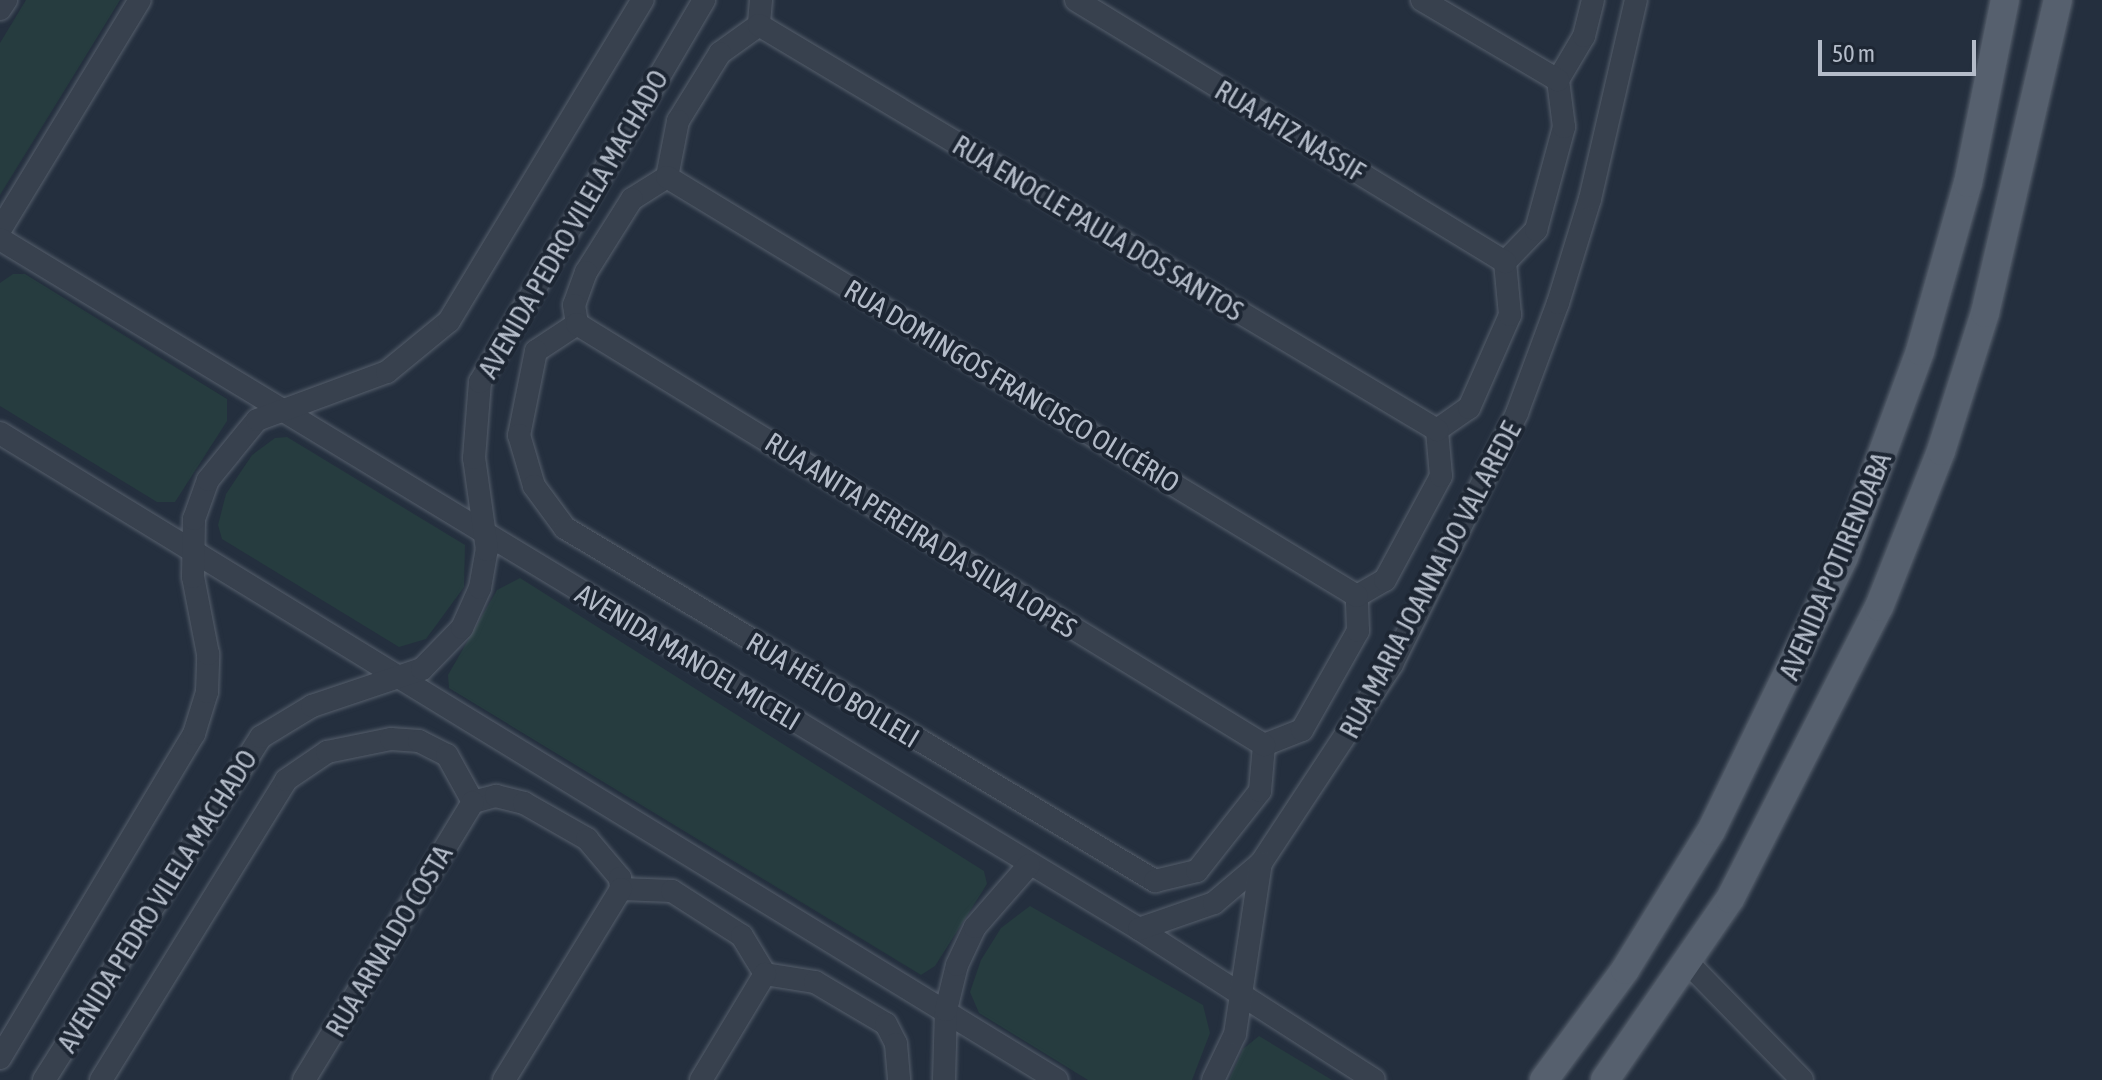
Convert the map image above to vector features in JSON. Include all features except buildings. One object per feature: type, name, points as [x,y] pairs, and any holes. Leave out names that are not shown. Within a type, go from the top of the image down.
[{"type":"main road","name":"AVENIDA POTIRENDABA","points":[[1544,1080],[1625,970],[1711,831],[1844,557],[1925,336],[1968,183],[2005,0]]},
{"type":"main road","name":"AVENIDA POTIRENDABA","points":[[1605,1080],[1730,899],[1879,607],[1941,451],[1985,313],[2058,0]]},
{"type":"street","points":[[0,9],[6,0]]},
{"type":"street","points":[[0,230],[140,0]]},
{"type":"street","name":"AVENIDA PEDRO VILELA MACHADO","points":[[0,1058],[194,734],[207,692],[208,654],[193,550],[194,519],[208,480],[231,445],[280,409],[387,372],[449,321],[643,0]]},
{"type":"street","name":"AVENIDA PEDRO VILELA MACHADO","points":[[44,1080],[261,737],[312,706],[422,669],[462,628],[480,588],[486,534],[474,458],[480,382],[704,0]]},
{"type":"street","points":[[577,324],[574,305],[586,272],[632,199],[667,177],[678,121],[720,53],[759,25],[761,0]]},
{"type":"street","name":"RUA AFIZ NASSIF","points":[[1076,0],[1505,262]]},
{"type":"street","points":[[1422,0],[1558,80]]},
{"type":"street","points":[[1264,745],[1302,730],[1358,631],[1357,596],[1385,580],[1441,476],[1437,430],[1469,408],[1510,315],[1505,262],[1536,230],[1564,127],[1558,80],[1584,36],[1593,0]]},
{"type":"street","name":"RUA MARIA JOANNA DO VAL AREDE","points":[[1139,929],[1214,903],[1261,863],[1392,664],[1517,413],[1590,199],[1636,0]]},
{"type":"street","name":"RUA ENOCLE PAULA DOS SANTOS","points":[[759,25],[1437,430]]},
{"type":"street","name":"RUA DOMINGOS FRANCISCO OLICÉRIO","points":[[667,177],[1357,596]]},
{"type":"street","name":"AVENIDA MANOEL MICELI","points":[[0,239],[1139,929],[1240,991],[1374,1080]]},
{"type":"street","name":"RUA HÉLIO BOLLELI","points":[[577,324],[536,351],[519,435],[534,486],[565,528],[1135,874],[1155,881],[1197,871],[1260,791],[1264,745]]},
{"type":"street","name":"RUA ANITA PEREIRA DA SILVA LOPES","points":[[577,324],[1264,745]]},
{"type":"street","points":[[0,433],[403,676],[1054,1078]]},
{"type":"street","points":[[101,1080],[286,780],[304,763],[357,744],[419,741],[447,755],[473,802],[496,796],[524,803],[587,839],[620,878],[621,889],[504,1080]]},
{"type":"street","name":"RUA ARNALDO COSTA","points":[[304,1080],[473,802]]},
{"type":"street","name":"RUA MARIA JOANNA DO VAL AREDE","points":[[1213,1080],[1235,1034],[1261,863]]},
{"type":"street","points":[[944,1080],[946,1010],[975,927],[1029,865]]},
{"type":"street","points":[[621,889],[672,891],[742,936],[765,974],[815,982],[886,1024],[899,1071]]},
{"type":"street","points":[[1688,963],[1802,1080]]},
{"type":"street","points":[[701,1080],[765,974]]},
{"type":"street","points":[[1026,1080],[1054,1078]]},
{"type":"green space","points":[[26,0],[120,0],[0,195],[0,43]]},
{"type":"green space","points":[[13,274],[25,274],[227,399],[227,421],[175,502],[157,502],[0,406],[0,283]]},
{"type":"green space","points":[[287,437],[465,545],[464,587],[426,639],[399,647],[222,539],[218,525],[226,494],[252,455],[275,438]]},
{"type":"green space","points":[[520,578],[984,871],[987,884],[935,966],[921,975],[449,688],[448,675],[497,590]]},
{"type":"green space","points":[[1030,906],[1203,1005],[1210,1033],[1192,1080],[1088,1080],[979,1013],[970,992],[981,960],[1001,928]]},
{"type":"green space","points":[[1259,1036],[1332,1080],[1229,1080],[1243,1049]]}]
